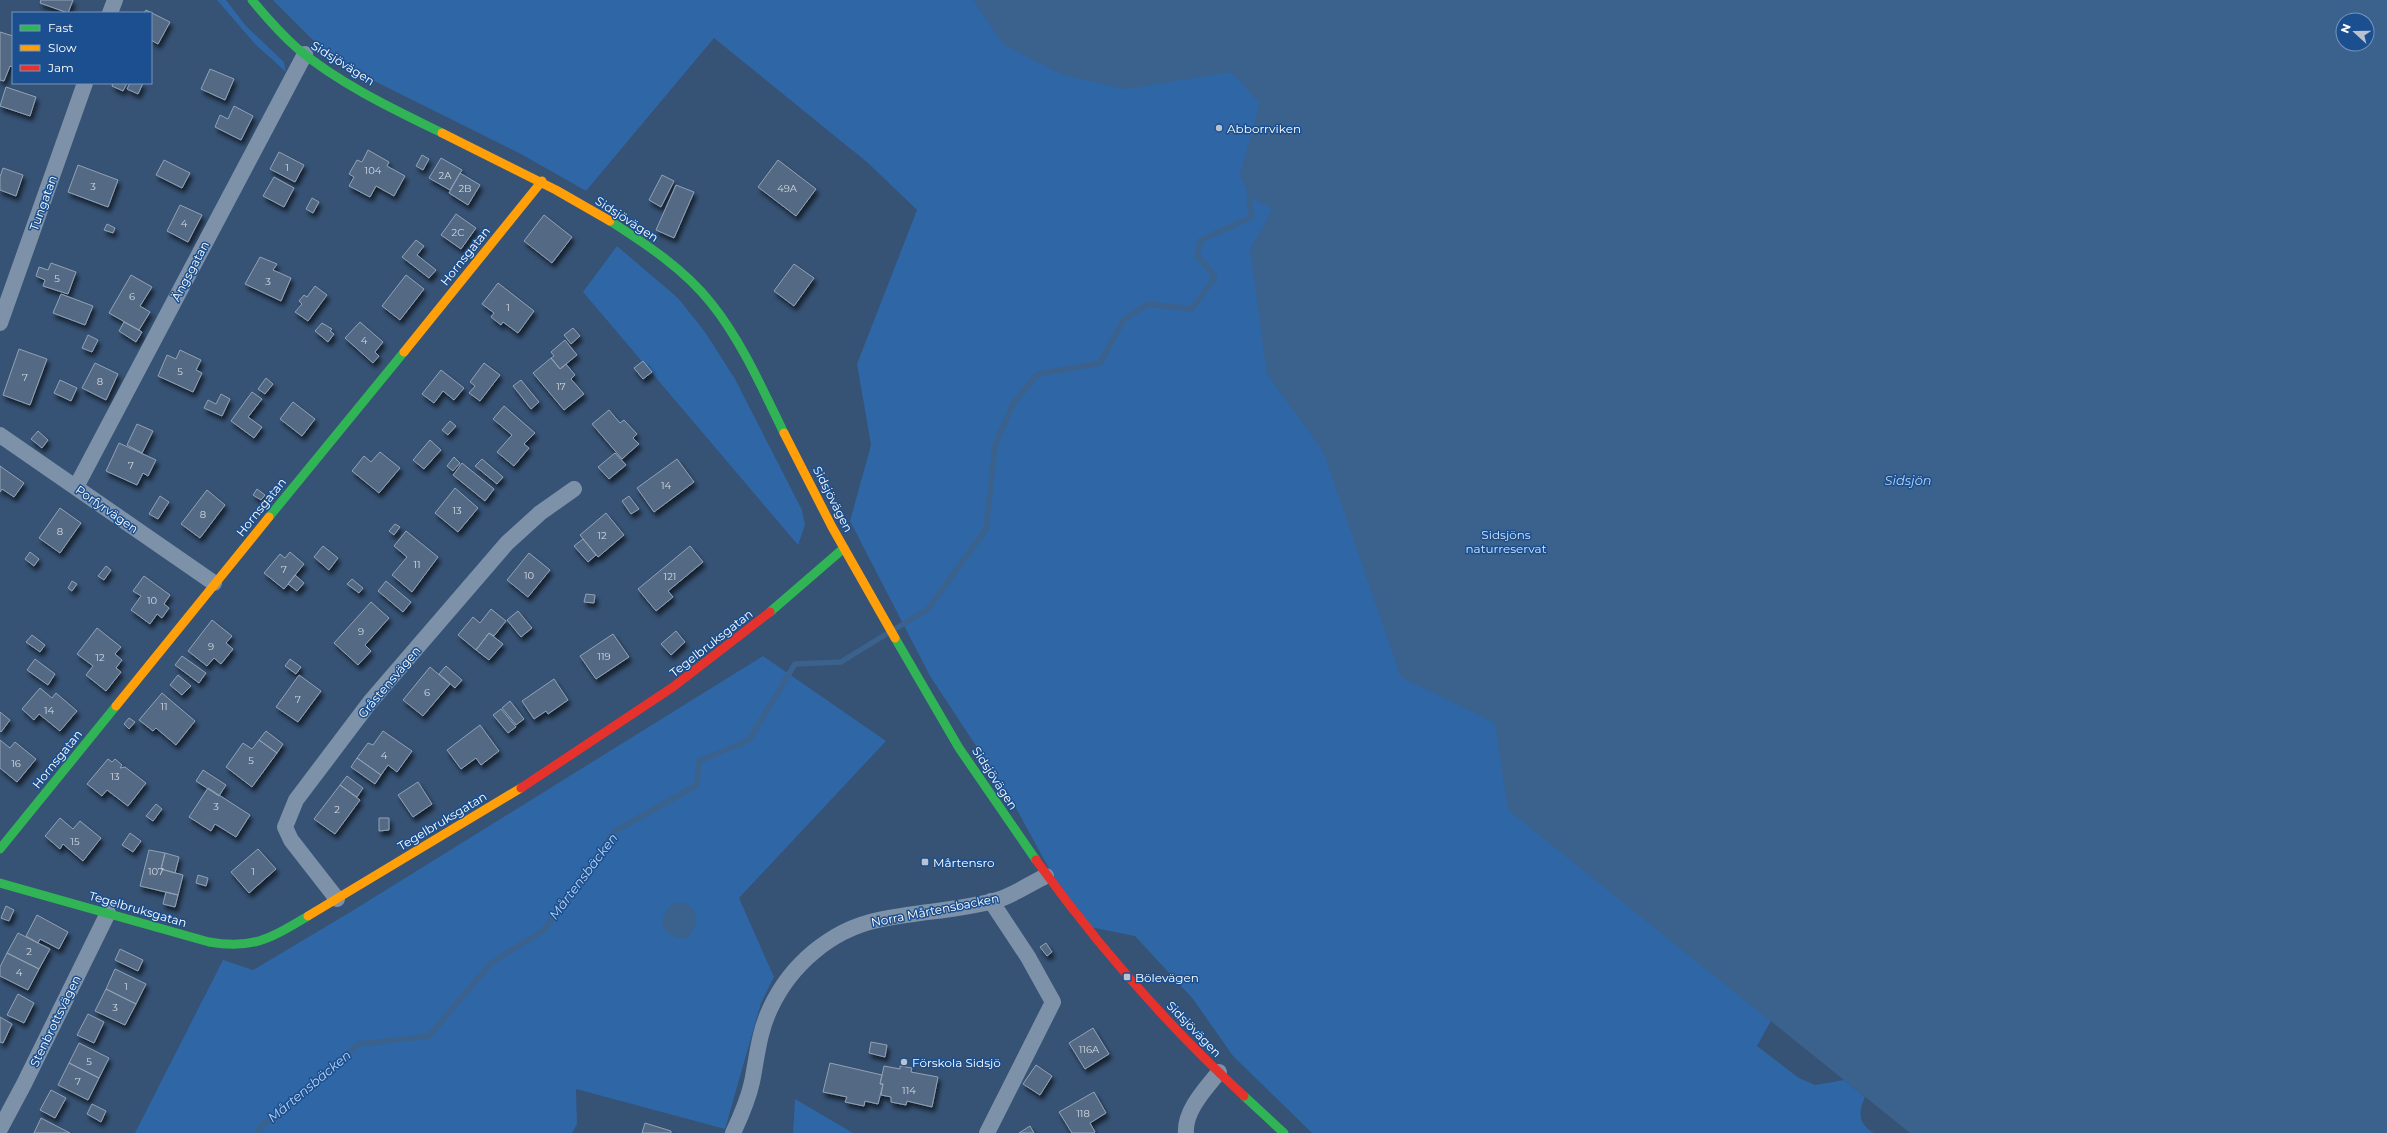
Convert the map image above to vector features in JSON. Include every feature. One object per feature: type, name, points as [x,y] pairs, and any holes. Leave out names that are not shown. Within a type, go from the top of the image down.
[{"type":"street","points":[[110,12],[115,0]]},
{"type":"street","name":"Sidsjövägen","points":[[252,0],[283,34],[305,54],[349,84],[542,181],[636,237],[683,274],[708,299],[731,334],[773,407],[844,548],[929,696],[975,773],[1046,876],[1127,977],[1219,1072],[1284,1133]]},
{"type":"street","name":"Ängsgatan","points":[[76,487],[305,54]]},
{"type":"street","name":"Tungatan","points":[[0,323],[86,84]]},
{"type":"street","name":"Hornsgatan","points":[[0,849],[214,583],[542,181]]},
{"type":"street","name":"Porfyrvägen","points":[[0,435],[214,583]]},
{"type":"street","name":"Gråstensvägen","points":[[337,899],[291,840],[285,827],[296,800],[370,702],[507,543],[540,512],[574,489]]},
{"type":"street","name":"Tegelbruksgatan","points":[[0,883],[209,942],[232,946],[256,943],[337,899],[532,781],[673,687],[750,629],[844,548]]},
{"type":"street","name":"Norra Mårtensbacken","points":[[733,1133],[745,1107],[761,1032],[769,1009],[785,982],[814,952],[830,940],[871,922],[991,902],[1046,876]]},
{"type":"street","points":[[986,1133],[1053,1002],[1028,957],[991,902]]},
{"type":"street","name":"Stenbrottsvägen","points":[[0,1129],[24,1084],[108,913]]},
{"type":"street","points":[[1186,1133],[1186,1127],[1195,1106],[1219,1072]]},
{"type":"green space","points":[[217,0],[226,0],[246,26],[284,62],[286,72],[255,44]]},
{"type":"green space","name":"Sidsjön","points":[[273,0],[2387,0],[2387,1133],[1777,1010],[1757,1046],[1799,1078],[1815,1085],[1844,1080],[1865,1097],[1861,1108],[1862,1122],[1874,1133],[1312,1133],[1233,1056],[1193,999],[1135,936],[1080,925],[1011,799],[930,676],[850,521],[871,445],[857,364],[917,210],[868,163],[714,38],[586,191],[521,154],[350,69],[312,39]]},
{"type":"green space","points":[[617,246],[678,298],[705,332],[735,379],[802,510],[805,525],[798,545],[583,292]]},
{"type":"green space","points":[[763,656],[886,741],[739,898],[774,977],[761,1003],[725,1129],[576,1089],[577,1124],[572,1133],[135,1133],[223,960],[253,970],[352,911]]},
{"type":"green space","points":[[795,1099],[853,1133],[793,1133]]},
{"type":"water","name":"Sidsjön","points":[[973,0],[2387,0],[2387,1133],[1910,1133],[1508,810],[1495,723],[1401,677],[1323,451],[1267,374],[1250,250],[1272,209],[1249,196],[1240,175],[1260,103],[1231,72],[1126,89],[1063,75],[1004,45]]},
{"type":"water","points":[[674,903],[686,903],[694,911],[696,921],[692,931],[686,939],[670,934],[663,926],[662,921],[664,915]]},
{"type":"building","points":[[41,0],[73,0],[68,12],[40,3]]},
{"type":"building","points":[[152,13],[170,22],[158,44],[152,41]]},
{"type":"building","points":[[0,32],[12,36],[12,67],[10,66],[4,81],[0,80]]},
{"type":"building","points":[[210,69],[234,79],[225,100],[201,89]]},
{"type":"building","points":[[113,84],[126,84],[123,91],[112,86]]},
{"type":"building","points":[[130,84],[143,84],[138,94],[127,89]]},
{"type":"building","points":[[6,87],[36,97],[30,116],[0,106]]},
{"type":"building","points":[[234,106],[253,116],[241,140],[215,127],[220,115],[228,119]]},
{"type":"building","points":[[368,150],[389,162],[387,166],[405,176],[394,196],[376,186],[370,197],[349,186],[354,177],[349,174],[357,160],[362,162]]},
{"type":"building","points":[[279,152],[304,165],[295,182],[270,169]]},
{"type":"building","points":[[422,155],[429,159],[423,170],[416,166]]},
{"type":"building","points":[[441,158],[462,170],[450,190],[429,178]]},
{"type":"building","points":[[164,160],[190,173],[182,188],[156,175]]},
{"type":"building","points":[[778,160],[816,189],[796,216],[758,187]]},
{"type":"building","points":[[78,165],[118,180],[108,207],[68,192]]},
{"type":"building","points":[[3,168],[23,175],[16,196],[0,190],[0,177]]},
{"type":"building","points":[[460,173],[480,185],[468,205],[449,193]]},
{"type":"building","points":[[662,175],[674,181],[661,207],[649,200]]},
{"type":"building","points":[[274,177],[294,188],[284,207],[263,196]]},
{"type":"building","points":[[676,185],[694,192],[674,238],[656,230]]},
{"type":"building","points":[[312,198],[319,202],[313,213],[306,209]]},
{"type":"building","points":[[180,205],[202,215],[188,242],[167,231]]},
{"type":"building","points":[[456,214],[476,228],[461,249],[441,235]]},
{"type":"building","points":[[544,215],[572,237],[552,263],[524,241]]},
{"type":"building","points":[[107,224],[115,228],[113,233],[104,230]]},
{"type":"building","points":[[416,240],[424,246],[417,255],[436,270],[429,278],[402,257]]},
{"type":"building","points":[[260,257],[277,264],[273,270],[291,278],[281,301],[245,284]]},
{"type":"building","points":[[51,263],[76,272],[68,294],[43,286],[45,280],[36,276],[39,267],[48,270]]},
{"type":"building","points":[[794,264],[814,278],[794,306],[774,291]]},
{"type":"building","points":[[131,275],[152,287],[140,306],[150,312],[139,330],[109,313]]},
{"type":"building","points":[[406,275],[424,289],[400,320],[382,306]]},
{"type":"building","points":[[498,283],[534,311],[518,333],[503,322],[501,325],[491,317],[494,313],[482,304]]},
{"type":"building","points":[[315,286],[327,295],[308,321],[295,312],[302,304],[299,301],[304,295],[307,297]]},
{"type":"building","points":[[61,294],[93,306],[85,325],[53,313]]},
{"type":"building","points":[[124,322],[142,332],[136,342],[119,331]]},
{"type":"building","points":[[360,322],[383,342],[375,352],[379,356],[373,363],[345,338]]},
{"type":"building","points":[[322,323],[332,329],[330,331],[334,334],[328,342],[315,331]]},
{"type":"building","points":[[573,328],[580,336],[571,344],[564,335]]},
{"type":"building","points":[[88,335],[98,340],[92,352],[82,348]]},
{"type":"building","points":[[565,340],[577,355],[560,369],[551,358],[554,356],[551,352]]},
{"type":"building","points":[[19,349],[47,359],[30,405],[3,395]]},
{"type":"building","points":[[180,350],[201,360],[196,370],[202,373],[193,392],[158,376],[167,355],[176,359]]},
{"type":"building","points":[[551,358],[560,369],[566,364],[575,375],[571,379],[584,394],[564,410],[533,373]]},
{"type":"building","points":[[643,361],[652,372],[643,379],[634,368]]},
{"type":"building","points":[[95,363],[118,374],[106,400],[82,388]]},
{"type":"building","points":[[484,363],[500,375],[480,401],[469,393],[475,386],[470,382]]},
{"type":"building","points":[[441,370],[464,388],[454,400],[443,391],[434,403],[422,394]]},
{"type":"building","points":[[266,378],[273,384],[265,394],[258,389]]},
{"type":"building","points":[[60,380],[77,388],[71,401],[54,393]]},
{"type":"building","points":[[521,380],[539,402],[531,409],[513,386]]},
{"type":"building","points":[[252,392],[262,399],[248,417],[262,427],[254,438],[231,421]]},
{"type":"building","points":[[221,394],[230,399],[222,416],[204,408],[208,400],[216,404]]},
{"type":"building","points":[[293,402],[315,419],[302,436],[280,419]]},
{"type":"building","points":[[504,406],[535,433],[524,444],[529,448],[514,466],[497,452],[512,435],[493,419]]},
{"type":"building","points":[[609,410],[620,423],[624,420],[637,434],[633,438],[639,444],[622,459],[592,424]]},
{"type":"building","points":[[450,421],[456,426],[448,435],[442,430]]},
{"type":"building","points":[[137,424],[153,431],[142,453],[127,445]]},
{"type":"building","points":[[38,431],[48,440],[42,448],[31,439]]},
{"type":"building","points":[[430,440],[441,450],[424,469],[413,460]]},
{"type":"building","points":[[119,443],[156,460],[148,476],[143,473],[137,485],[106,471]]},
{"type":"building","points":[[380,452],[400,468],[379,493],[352,471],[364,456],[371,462]]},
{"type":"building","points":[[615,453],[626,465],[609,479],[598,467]]},
{"type":"building","points":[[454,457],[460,463],[453,471],[447,466]]},
{"type":"building","points":[[482,459],[503,477],[497,484],[475,466]]},
{"type":"building","points":[[677,459],[694,482],[654,512],[637,488]]},
{"type":"building","points":[[462,463],[494,489],[485,501],[453,475]]},
{"type":"building","points":[[0,466],[24,483],[14,497],[2,489],[0,492]]},
{"type":"building","points":[[455,488],[478,508],[458,532],[435,513]]},
{"type":"building","points":[[257,489],[265,495],[261,500],[253,495]]},
{"type":"building","points":[[207,490],[225,505],[200,538],[181,524]]},
{"type":"building","points":[[160,496],[169,502],[158,519],[149,514]]},
{"type":"building","points":[[629,496],[639,509],[631,514],[622,501]]},
{"type":"building","points":[[60,508],[81,523],[60,553],[39,538]]},
{"type":"building","points":[[606,513],[624,535],[598,557],[580,535]]},
{"type":"building","points":[[395,524],[400,527],[394,535],[389,531]]},
{"type":"building","points":[[406,531],[438,557],[412,592],[392,575],[407,557],[394,546]]},
{"type":"building","points":[[583,539],[596,555],[588,562],[574,546]]},
{"type":"building","points":[[323,546],[338,558],[329,570],[314,557]]},
{"type":"building","points":[[690,546],[703,562],[668,591],[673,597],[656,611],[638,589]]},
{"type":"building","points":[[30,552],[39,559],[34,566],[25,559]]},
{"type":"building","points":[[290,552],[304,564],[284,589],[264,573],[280,554],[285,558]]},
{"type":"building","points":[[529,553],[550,570],[528,597],[507,580]]},
{"type":"building","points":[[106,566],[111,570],[104,580],[98,576]]},
{"type":"building","points":[[295,575],[304,583],[297,591],[288,584]]},
{"type":"building","points":[[144,576],[170,595],[164,604],[169,608],[162,618],[157,614],[150,624],[131,610],[141,596],[133,591]]},
{"type":"building","points":[[352,579],[363,588],[359,593],[347,584]]},
{"type":"building","points":[[72,581],[77,584],[72,591],[68,588]]},
{"type":"building","points":[[386,581],[411,602],[403,612],[378,591]]},
{"type":"building","points":[[586,594],[595,595],[594,603],[584,602]]},
{"type":"building","points":[[371,602],[389,618],[365,645],[371,651],[358,665],[334,643]]},
{"type":"building","points":[[491,609],[506,621],[494,636],[489,633],[476,650],[458,635],[473,617],[480,623]]},
{"type":"building","points":[[518,611],[532,628],[521,637],[507,620]]},
{"type":"building","points":[[212,620],[232,636],[226,643],[233,649],[221,664],[214,658],[207,666],[188,651]]},
{"type":"building","points":[[97,628],[121,647],[115,654],[122,660],[116,668],[121,672],[106,691],[86,675],[93,666],[77,654]]},
{"type":"building","points":[[676,631],[685,642],[671,655],[661,644]]},
{"type":"building","points":[[489,633],[503,644],[489,660],[476,650]]},
{"type":"building","points":[[613,634],[629,657],[596,679],[580,656]]},
{"type":"building","points":[[32,635],[45,645],[40,652],[26,642]]},
{"type":"building","points":[[182,656],[206,673],[199,683],[175,665]]},
{"type":"building","points":[[35,659],[55,674],[48,685],[27,670]]},
{"type":"building","points":[[290,659],[301,667],[296,674],[285,666]]},
{"type":"building","points":[[446,666],[462,680],[455,688],[439,674]]},
{"type":"building","points":[[430,667],[450,684],[423,716],[403,700]]},
{"type":"building","points":[[178,675],[191,686],[182,695],[170,685]]},
{"type":"building","points":[[299,675],[321,691],[298,722],[276,707]]},
{"type":"building","points":[[554,679],[568,700],[548,714],[546,711],[534,719],[522,701]]},
{"type":"building","points":[[40,688],[52,698],[56,693],[77,711],[60,731],[39,714],[34,720],[22,709]]},
{"type":"building","points":[[162,693],[195,721],[176,745],[156,728],[153,731],[139,720]]},
{"type":"building","points":[[510,701],[524,719],[516,725],[502,708]]},
{"type":"building","points":[[501,709],[516,727],[508,733],[493,715]]},
{"type":"building","points":[[0,712],[10,720],[1,732],[0,731]]},
{"type":"building","points":[[129,718],[135,722],[129,729],[124,724]]},
{"type":"building","points":[[480,725],[499,751],[481,765],[476,758],[461,769],[447,750]]},
{"type":"building","points":[[266,731],[283,744],[277,753],[259,740]]},
{"type":"building","points":[[383,731],[412,751],[397,772],[388,765],[381,775],[357,758],[368,743],[373,745]]},
{"type":"building","points":[[0,740],[10,748],[15,742],[36,759],[17,782],[0,768]]},
{"type":"building","points":[[259,740],[277,753],[252,787],[226,767],[243,743],[252,749]]},
{"type":"building","points":[[357,758],[381,775],[375,784],[351,767]]},
{"type":"building","points":[[108,759],[112,762],[115,759],[122,765],[120,768],[125,767],[146,783],[128,806],[107,790],[102,796],[87,784]]},
{"type":"building","points":[[203,770],[226,785],[219,796],[196,781]]},
{"type":"building","points":[[347,776],[363,788],[357,797],[340,785]]},
{"type":"building","points":[[418,782],[432,804],[413,817],[398,795]]},
{"type":"building","points":[[340,785],[360,800],[335,834],[314,819]]},
{"type":"building","points":[[208,788],[250,815],[236,837],[215,824],[211,831],[189,817]]},
{"type":"building","points":[[156,804],[162,809],[153,821],[146,816]]},
{"type":"building","points":[[60,818],[73,829],[80,821],[101,838],[83,861],[63,844],[60,849],[45,836]]},
{"type":"building","points":[[379,818],[389,818],[389,830],[379,831]]},
{"type":"building","points":[[130,833],[141,841],[133,852],[122,845]]},
{"type":"building","points":[[258,849],[276,869],[249,893],[231,872]]},
{"type":"building","points":[[149,850],[165,853],[161,869],[183,875],[178,895],[140,886]]},
{"type":"building","points":[[165,853],[179,857],[175,873],[161,869]]},
{"type":"building","points":[[198,875],[208,878],[206,886],[196,883]]},
{"type":"building","points":[[166,892],[178,895],[175,907],[163,904]]},
{"type":"building","points":[[6,906],[14,910],[9,921],[1,918]]},
{"type":"building","points":[[37,915],[68,932],[59,949],[40,939],[38,943],[26,936]]},
{"type":"building","points":[[18,933],[50,949],[39,969],[7,953]]},
{"type":"building","points":[[1046,943],[1052,952],[1047,956],[1040,947]]},
{"type":"building","points":[[120,949],[143,960],[138,971],[115,960]]},
{"type":"building","points":[[7,953],[39,969],[28,990],[0,976],[0,967]]},
{"type":"building","points":[[115,969],[146,984],[136,1004],[106,989]]},
{"type":"building","points":[[106,989],[136,1004],[125,1025],[95,1011]]},
{"type":"building","points":[[18,994],[34,1003],[24,1023],[7,1015]]},
{"type":"building","points":[[88,1014],[104,1022],[94,1043],[77,1035]]},
{"type":"building","points":[[0,1017],[12,1024],[3,1043],[0,1042]]},
{"type":"building","points":[[1093,1028],[1109,1054],[1085,1069],[1069,1043]]},
{"type":"building","points":[[871,1042],[887,1045],[885,1057],[869,1053]]},
{"type":"building","points":[[79,1043],[109,1058],[99,1078],[69,1063]]},
{"type":"building","points":[[69,1063],[99,1078],[88,1100],[58,1085]]},
{"type":"building","points":[[830,1063],[882,1075],[880,1084],[883,1084],[878,1104],[865,1101],[864,1106],[845,1102],[847,1097],[823,1092]]},
{"type":"building","points":[[1036,1065],[1052,1076],[1040,1095],[1023,1084]]},
{"type":"building","points":[[884,1066],[900,1069],[900,1066],[912,1068],[911,1072],[938,1077],[932,1107],[907,1101],[906,1105],[891,1102],[891,1097],[881,1095],[883,1084],[880,1084]]},
{"type":"building","points":[[51,1090],[66,1098],[55,1118],[40,1110]]},
{"type":"building","points":[[1094,1092],[1106,1113],[1090,1123],[1095,1132],[1094,1133],[1072,1133],[1059,1112]]},
{"type":"building","points":[[92,1104],[106,1111],[101,1122],[87,1114]]},
{"type":"building","points":[[41,1118],[70,1133],[34,1133]]},
{"type":"building","points":[[645,1123],[671,1131],[671,1133],[642,1133]]},
{"type":"building","points":[[1030,1126],[1034,1133],[1019,1133]]},
{"type":"waterway","name":"Mårtensbäcken","points":[[895,629],[928,609],[986,529],[995,445],[1014,402],[1038,374],[1100,363],[1124,319],[1149,304],[1192,309],[1215,277],[1197,255],[1201,240],[1252,217],[1249,196]]},
{"type":"waterway","name":"Mårtensbäcken","points":[[257,1133],[263,1125],[359,1044],[429,1036],[491,963],[544,930],[615,831],[697,785],[699,761],[749,740],[795,664],[841,662],[888,633]]},
{"type":"traffic: fast","points":[[252,0],[268,19],[298,49],[331,74],[367,95],[442,133]]},
{"type":"traffic: fast","points":[[610,221],[651,248],[677,268],[711,303],[722,317],[742,349],[784,433]]},
{"type":"traffic: fast","points":[[269,517],[404,352]]},
{"type":"traffic: fast","points":[[770,612],[844,548]]},
{"type":"traffic: fast","points":[[895,638],[959,748],[1036,860]]},
{"type":"traffic: fast","points":[[0,849],[116,706]]},
{"type":"traffic: fast","points":[[0,883],[209,942],[224,944],[250,943],[261,940],[272,936],[308,916]]},
{"type":"traffic: fast","points":[[1244,1096],[1284,1133]]},
{"type":"traffic: slow","points":[[442,133],[556,190],[610,221]]},
{"type":"traffic: slow","points":[[404,352],[542,181]]},
{"type":"traffic: slow","points":[[784,433],[832,527],[895,638]]},
{"type":"traffic: slow","points":[[116,706],[269,517]]},
{"type":"traffic: slow","points":[[308,916],[521,788]]},
{"type":"traffic: jam","points":[[521,788],[673,687],[770,612]]},
{"type":"traffic: jam","points":[[1036,860],[1083,923],[1160,1013],[1244,1096]]},
{"type":"place","name":"Abborrviken","points":[[1219,128]]},
{"type":"place","name":"Mårtensro","points":[[925,862]]},
{"type":"place","name":"Bölevägen","points":[[1127,977]]},
{"type":"place","name":"Förskola Sidsjö","points":[[904,1062]]},
{"type":"park label","name":"Sidsjöns naturreservat","points":[[1506,541]]}]
